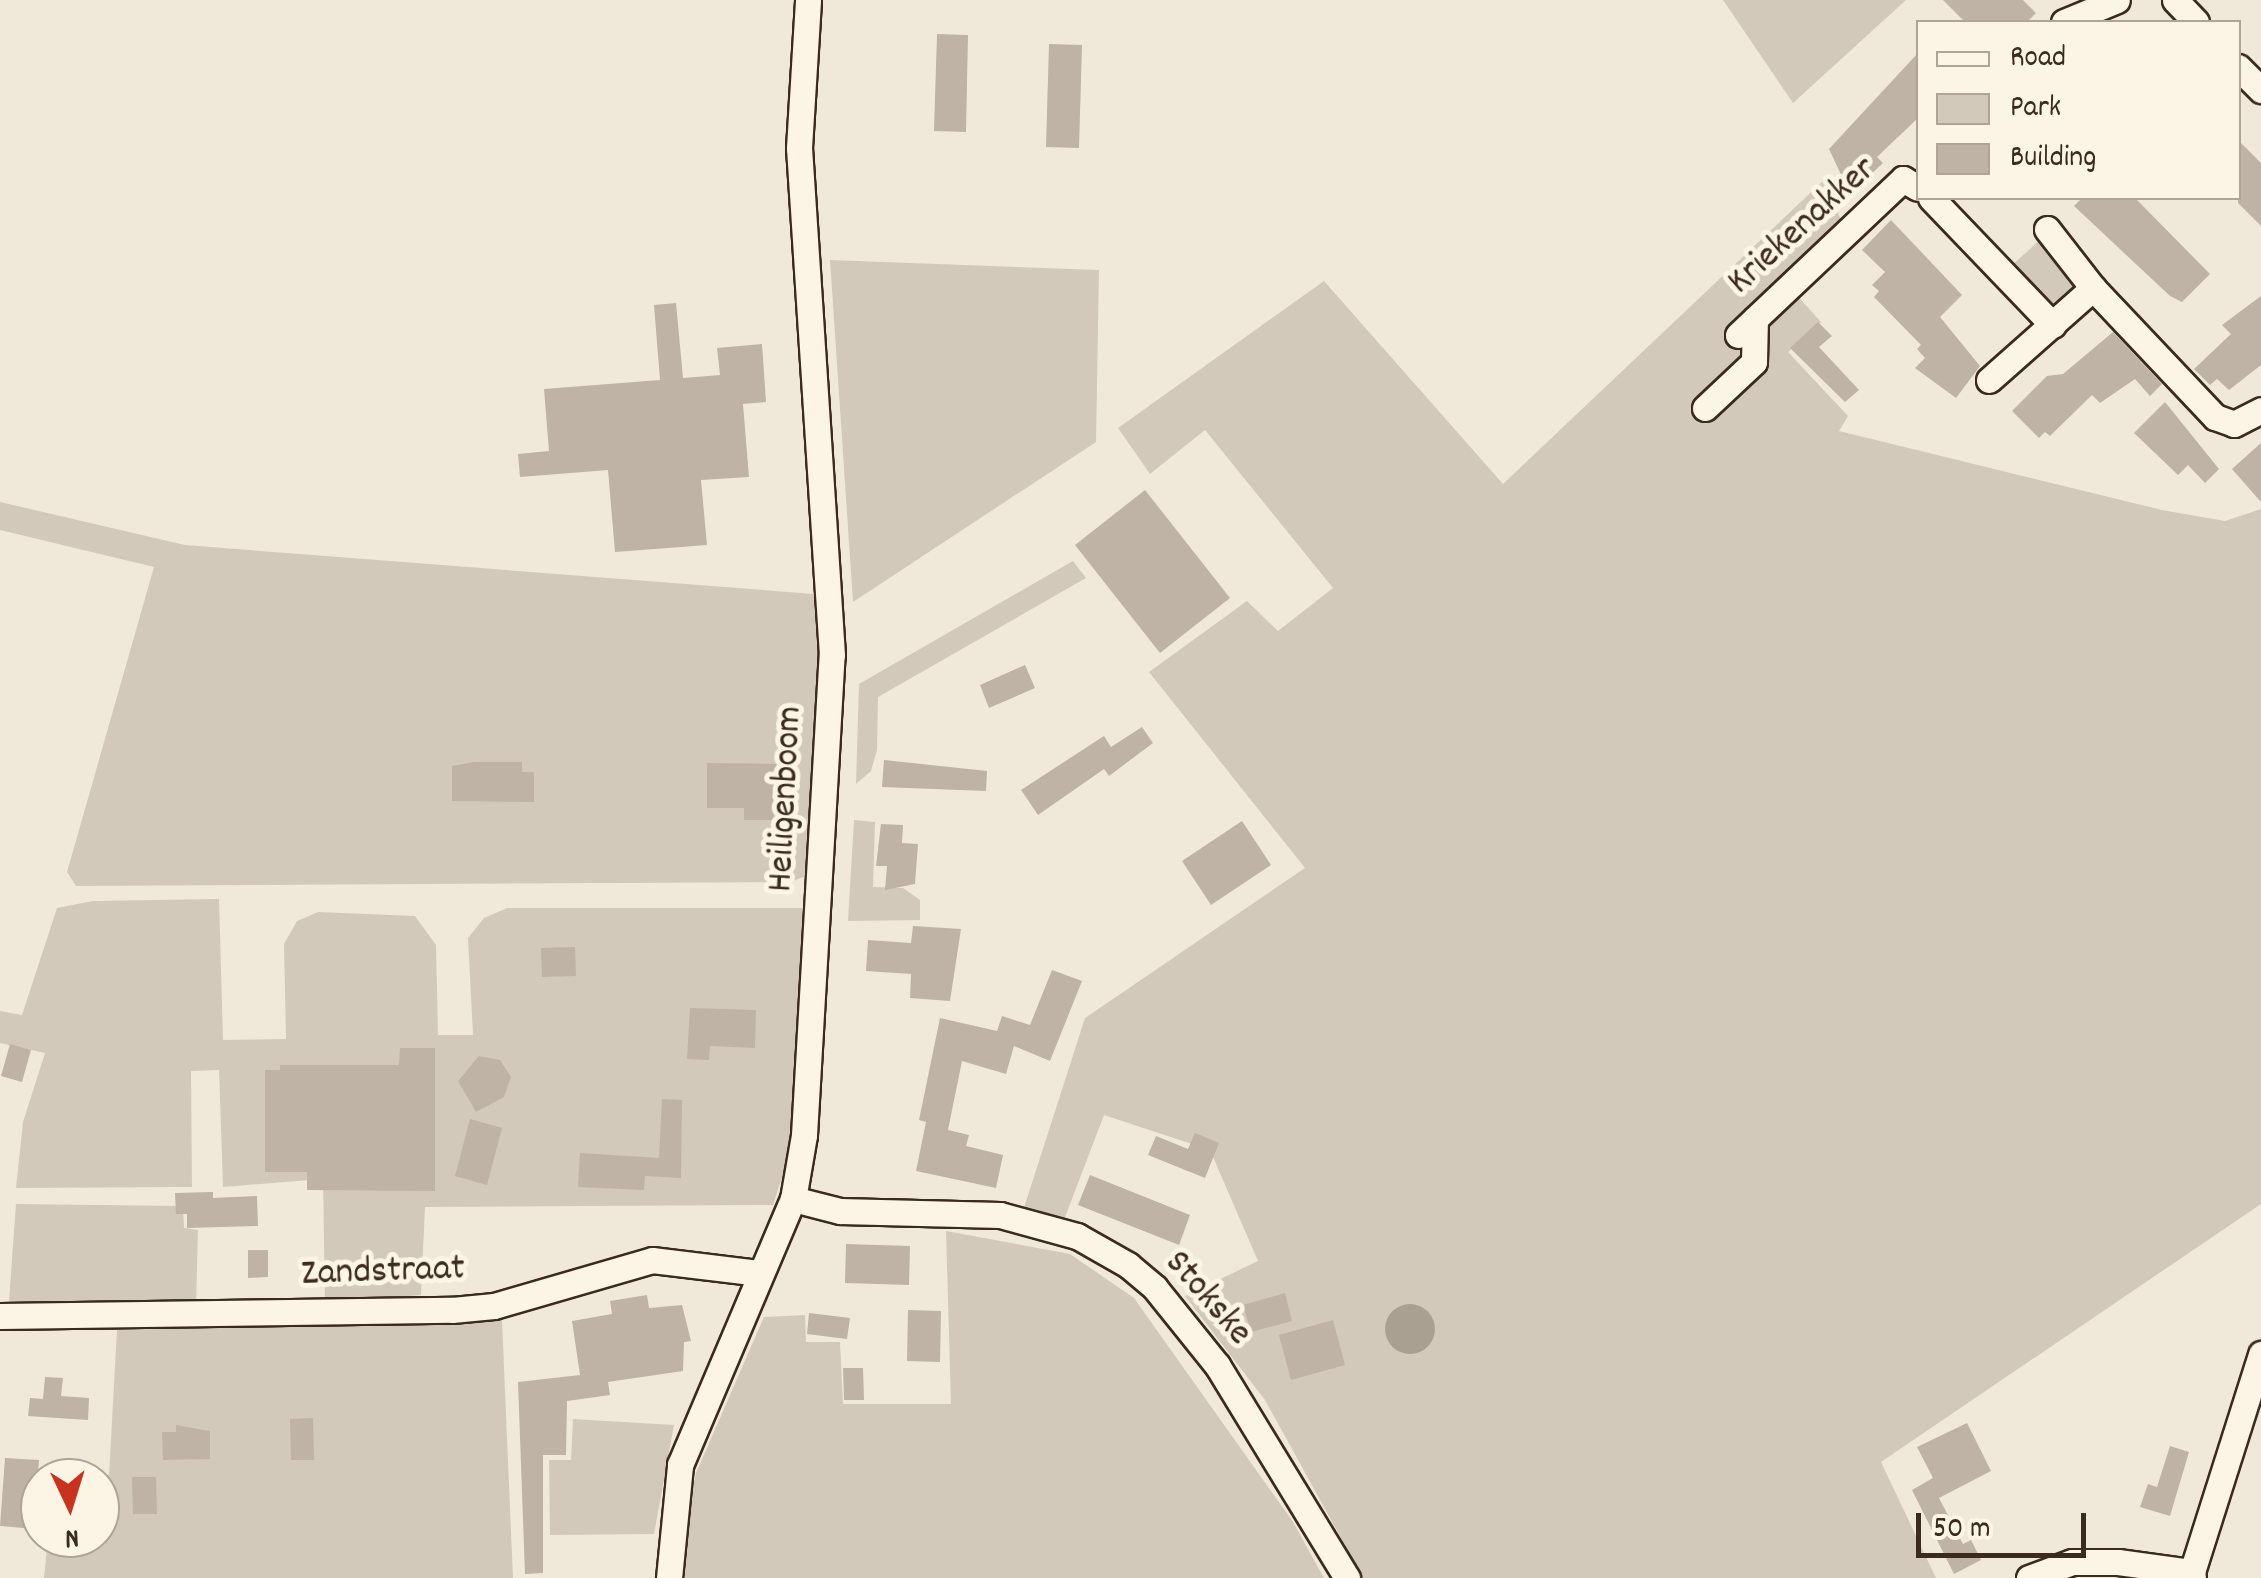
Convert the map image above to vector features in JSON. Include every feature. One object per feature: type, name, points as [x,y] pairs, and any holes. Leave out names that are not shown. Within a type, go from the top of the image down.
[{"type":"street","name":"Heiligenboom","points":[[669,1578],[680,1465],[793,1200],[810,1069],[832,654],[798,148],[808,0]]},
{"type":"street","points":[[2069,20],[2117,0]]},
{"type":"street","points":[[2175,0],[2194,20]]},
{"type":"street","points":[[2241,70],[2261,90]]},
{"type":"street","name":"Kriekenakker","points":[[1705,408],[1754,362],[1747,327],[1902,179],[1916,187]]},
{"type":"street","name":"Kriekenakker","points":[[1933,200],[2053,325]]},
{"type":"street","points":[[2047,229],[2092,288],[2215,416],[2234,424],[2261,410]]},
{"type":"street","points":[[1988,380],[2092,288]]},
{"type":"street","name":"Stokske","points":[[793,1200],[840,1211],[1000,1215],[1076,1236],[1128,1265],[1156,1288],[1217,1365],[1347,1578]]},
{"type":"street","name":"Zandstraat","points":[[0,1316],[452,1310],[494,1306],[652,1260],[760,1273]]},
{"type":"street","points":[[2029,1578],[2072,1562],[2192,1575],[2261,1354]]},
{"type":"green space","points":[[1723,0],[1906,0],[1793,103]]},
{"type":"green space","points":[[1824,180],[1841,220],[1728,330],[1745,355],[1702,395],[1724,403],[1769,358],[1766,318],[1794,292],[1821,322],[1788,352],[1848,416],[1839,431],[2162,510],[2225,521],[2261,509],[2261,1204],[1881,1462],[1936,1578],[1363,1578],[1265,1400],[1185,1296],[1258,1261],[1210,1150],[1104,1115],[1062,1225],[1021,1217],[1085,1018],[1305,868],[1149,672],[1247,601],[1278,631],[1333,588],[1205,430],[1150,474],[1118,428],[1324,281],[1503,484]]},
{"type":"green space","points":[[2042,238],[2080,288],[2061,309],[2048,309],[2009,268]]},
{"type":"green space","points":[[830,260],[1099,270],[1096,442],[853,602]]},
{"type":"green space","points":[[0,502],[185,545],[814,594],[820,698],[814,873],[790,882],[76,886],[67,872],[154,567],[0,530]]},
{"type":"green space","points":[[1073,561],[1086,578],[878,697],[877,750],[871,771],[856,784],[859,684]]},
{"type":"green space","points":[[854,820],[875,822],[873,887],[903,888],[920,900],[920,920],[848,921]]},
{"type":"green space","points":[[219,899],[223,1040],[286,1039],[284,944],[297,921],[318,912],[415,916],[436,945],[438,1035],[473,1035],[468,938],[484,918],[507,908],[802,908],[809,916],[797,1130],[773,1205],[425,1207],[421,1295],[325,1303],[323,1179],[223,1187],[219,1070],[191,1071],[192,1187],[16,1188],[23,1122],[45,1053],[0,1043],[0,1011],[22,1015],[57,908],[93,901]]},
{"type":"green space","points":[[16,1204],[183,1206],[184,1228],[198,1230],[196,1306],[9,1301]]},
{"type":"green space","points":[[946,1231],[1070,1254],[1134,1298],[1293,1522],[1324,1578],[683,1578],[681,1543],[696,1473],[764,1317],[805,1315],[806,1342],[840,1342],[843,1404],[951,1404]]},
{"type":"green space","points":[[502,1320],[513,1578],[44,1578],[46,1558],[120,1558],[120,1458],[110,1458],[117,1330]]},
{"type":"green space","points":[[573,1419],[674,1425],[654,1534],[550,1535],[549,1460],[571,1460]]},
{"type":"shaded area","points":[[1410,1304],[1428,1311],[1435,1329],[1428,1347],[1410,1354],[1392,1347],[1385,1329],[1392,1311]]},
{"type":"building","points":[[1943,0],[2023,0],[2036,13],[2029,20],[1963,20]]},
{"type":"building","points":[[937,34],[968,35],[966,132],[934,131]]},
{"type":"building","points":[[1049,44],[1082,45],[1079,148],[1046,147]]},
{"type":"building","points":[[1916,55],[1916,120],[1877,157],[1883,163],[1869,176],[1853,173],[1844,181],[1829,149]]},
{"type":"building","points":[[2241,143],[2261,163],[2261,226],[2238,203]]},
{"type":"building","points":[[2080,200],[2137,200],[2210,274],[2182,302],[2170,296],[2074,206]]},
{"type":"building","points":[[1891,220],[1962,295],[1940,317],[1980,366],[1956,398],[1915,368],[1925,358],[1917,349],[1921,345],[1874,297],[1879,291],[1872,285],[1885,272],[1862,250]]},
{"type":"building","points":[[2261,296],[2261,365],[2229,390],[2217,379],[2210,385],[2194,369],[2231,334],[2222,325]]},
{"type":"building","points":[[676,303],[683,378],[720,375],[717,348],[762,344],[766,402],[743,404],[749,477],[701,480],[707,545],[615,552],[608,470],[520,477],[518,454],[549,451],[544,389],[660,380],[654,305]]},
{"type":"building","points":[[1818,322],[1832,336],[1819,347],[1859,390],[1845,402],[1790,348]]},
{"type":"building","points":[[2113,332],[2162,384],[2150,396],[2135,379],[2100,403],[2092,395],[2050,436],[2045,432],[2039,438],[2012,411],[2047,376],[2063,374]]},
{"type":"building","points":[[2165,402],[2219,469],[2205,483],[2188,465],[2178,475],[2134,433]]},
{"type":"building","points":[[2261,443],[2261,502],[2232,469]]},
{"type":"building","points":[[1145,490],[1230,598],[1160,653],[1075,545]]},
{"type":"building","points":[[1025,665],[1035,688],[989,708],[980,685]]},
{"type":"building","points":[[1142,727],[1153,743],[1109,776],[1104,769],[1038,815],[1021,790],[1104,736],[1111,747]]},
{"type":"building","points":[[884,760],[987,771],[986,791],[882,787]]},
{"type":"building","points":[[522,762],[522,772],[534,772],[534,802],[452,801],[452,766]]},
{"type":"building","points":[[707,763],[778,764],[778,820],[744,820],[744,808],[707,808]]},
{"type":"building","points":[[1242,821],[1271,865],[1211,905],[1182,861]]},
{"type":"building","points":[[881,824],[903,825],[902,843],[918,844],[915,884],[885,890],[887,866],[876,866]]},
{"type":"building","points":[[913,926],[961,929],[950,1001],[910,998],[911,974],[866,971],[868,940],[911,943]]},
{"type":"building","points":[[575,947],[576,976],[542,977],[541,948]]},
{"type":"building","points":[[1052,970],[1082,981],[1050,1061],[1014,1046],[1006,1074],[962,1061],[948,1130],[969,1135],[966,1146],[1003,1155],[996,1188],[916,1171],[926,1122],[919,1120],[940,1018],[997,1031],[1002,1016],[1030,1025]]},
{"type":"building","points":[[690,1008],[756,1010],[755,1048],[710,1046],[709,1060],[687,1059]]},
{"type":"building","points":[[10,1044],[31,1050],[22,1082],[1,1076]]},
{"type":"building","points":[[400,1048],[435,1048],[435,1191],[307,1190],[307,1172],[265,1172],[265,1070],[280,1070],[280,1065],[399,1065]]},
{"type":"building","points":[[479,1056],[500,1060],[511,1077],[504,1097],[476,1112],[458,1081]]},
{"type":"building","points":[[662,1099],[682,1100],[681,1178],[645,1176],[644,1190],[578,1187],[580,1153],[659,1158]]},
{"type":"building","points":[[470,1119],[502,1128],[487,1185],[455,1176]]},
{"type":"building","points":[[1195,1133],[1219,1143],[1205,1178],[1148,1155],[1156,1136],[1188,1149]]},
{"type":"building","points":[[1090,1175],[1190,1215],[1179,1245],[1078,1205]]},
{"type":"building","points":[[213,1192],[213,1198],[257,1196],[258,1226],[187,1228],[187,1214],[176,1214],[175,1193]]},
{"type":"building","points":[[846,1244],[910,1246],[909,1285],[845,1283]]},
{"type":"building","points":[[248,1250],[268,1250],[268,1277],[248,1278]]},
{"type":"building","points":[[1285,1293],[1292,1321],[1251,1332],[1243,1305]]},
{"type":"building","points":[[647,1295],[649,1308],[682,1305],[691,1341],[684,1342],[683,1371],[608,1382],[610,1395],[567,1401],[566,1455],[543,1455],[543,1573],[525,1574],[518,1382],[580,1375],[572,1321],[612,1314],[610,1301]]},
{"type":"building","points":[[908,1310],[941,1311],[940,1362],[907,1361]]},
{"type":"building","points":[[809,1313],[850,1318],[847,1339],[807,1334]]},
{"type":"building","points":[[1333,1320],[1345,1365],[1291,1380],[1279,1335]]},
{"type":"building","points":[[843,1368],[863,1368],[864,1400],[844,1400]]},
{"type":"building","points":[[45,1377],[63,1378],[61,1396],[89,1398],[88,1420],[28,1416],[30,1398],[43,1399]]},
{"type":"building","points":[[313,1418],[314,1460],[291,1460],[290,1419]]},
{"type":"building","points":[[1967,1423],[1991,1471],[1939,1498],[1963,1544],[1971,1540],[1981,1560],[1954,1574],[1912,1490],[1933,1478],[1917,1447]]},
{"type":"building","points":[[176,1425],[210,1431],[210,1459],[163,1460],[162,1432],[176,1432]]},
{"type":"building","points":[[2170,1446],[2189,1452],[2170,1516],[2140,1507],[2148,1484],[2157,1487]]},
{"type":"building","points":[[5,1458],[20,1459],[20,1528],[0,1526]]},
{"type":"building","points":[[132,1477],[156,1477],[157,1514],[133,1514]]}]
